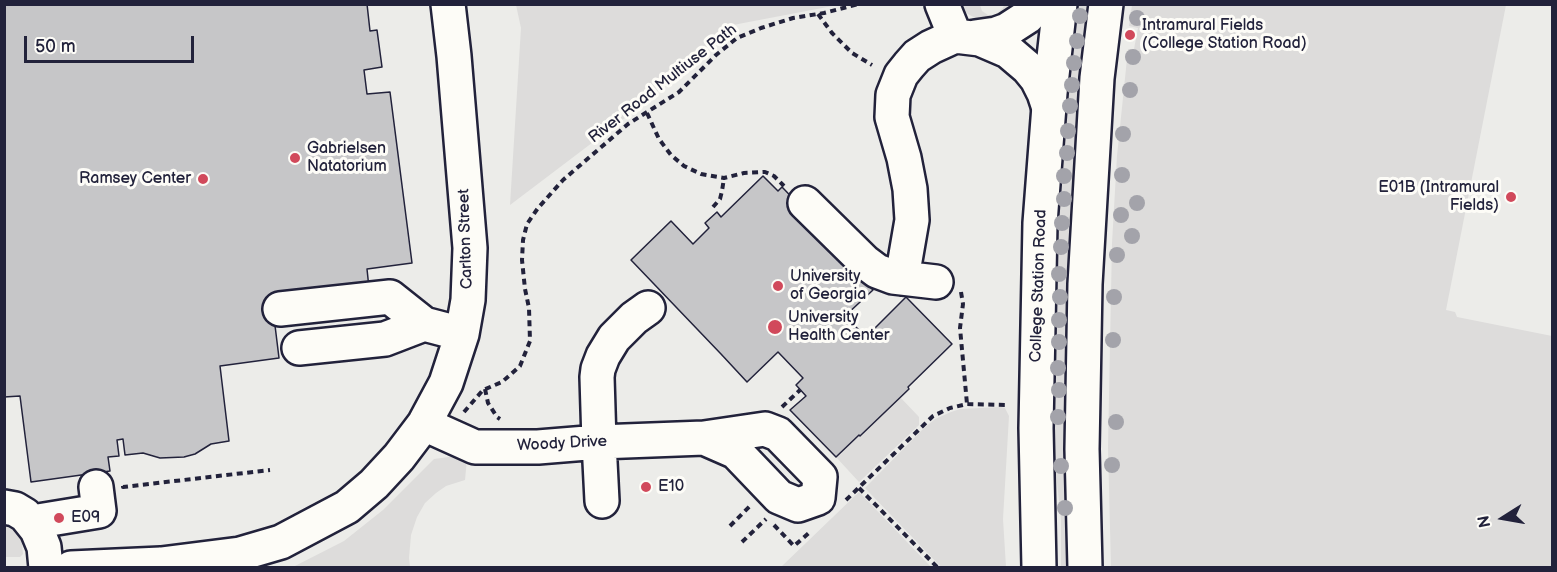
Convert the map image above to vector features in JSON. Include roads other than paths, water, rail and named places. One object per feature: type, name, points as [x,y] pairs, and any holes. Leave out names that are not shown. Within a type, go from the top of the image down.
[{"type":"main road","name":"Carlton Street","points":[[71,567],[161,564],[240,554],[281,542],[347,507],[387,471],[424,423],[446,383],[462,334],[468,300],[470,248],[448,4]]},
{"type":"main road","points":[[942,4],[965,36],[988,42],[1008,51],[1029,68],[1037,79],[1049,108]]},
{"type":"main road","points":[[902,278],[912,220],[910,189],[892,117],[893,95],[901,75],[918,56],[931,47],[965,36],[996,34],[1027,17],[1040,4]]},
{"type":"main road","name":"College Station Road","points":[[1039,567],[1036,428],[1039,235],[1060,4]]},
{"type":"main road","points":[[1085,567],[1082,449],[1085,284],[1097,78],[1106,4]]},
{"type":"main road","points":[[804,202],[871,267],[888,276],[948,284]]},
{"type":"main road","points":[[280,309],[390,297],[424,324],[462,334]]},
{"type":"main road","points":[[602,501],[597,378],[600,363],[614,338],[648,308]]},
{"type":"main road","points":[[299,348],[385,339],[424,324]]},
{"type":"main road","name":"Woody Drive","points":[[424,423],[475,447],[538,447],[704,438]]},
{"type":"main road","points":[[18,514],[99,511],[96,487]]},
{"type":"main road","points":[[18,514],[41,538],[46,567]]},
{"type":"place","name":"Intramural Fields (College Station Road)","points":[[1130,35]]},
{"type":"place","name":"Gabrielsen Natatorium","points":[[295,158]]},
{"type":"place","name":"Ramsey Center","points":[[203,179]]},
{"type":"place","name":"E01B (Intramural Fields)","points":[[1511,197]]},
{"type":"place","name":"University of Georgia","points":[[778,286]]},
{"type":"place","name":"University Health Center","points":[[775,327]]},
{"type":"place","name":"E10","points":[[646,487]]},
{"type":"place","name":"E09","points":[[59,518]]}]
